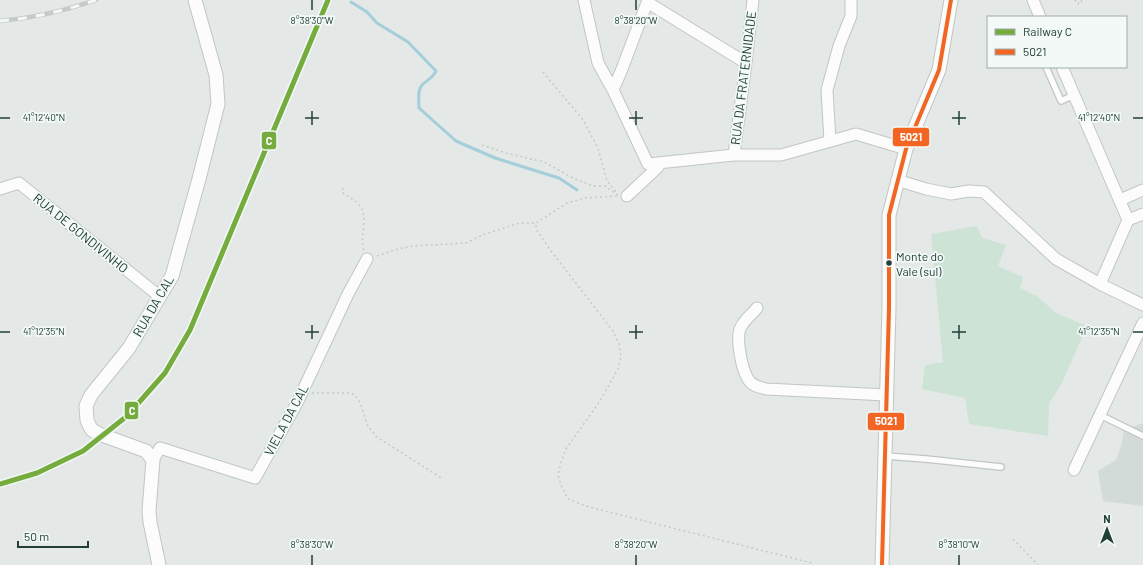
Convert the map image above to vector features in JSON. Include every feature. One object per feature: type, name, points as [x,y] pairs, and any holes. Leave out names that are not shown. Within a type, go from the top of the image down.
[{"type":"street","name":"RUA DA CAL","points":[[153,460],[146,451],[92,430],[87,420],[86,406],[91,395],[129,348],[172,276],[199,179],[218,104],[216,75],[195,0]]},
{"type":"street","points":[[584,0],[598,63],[613,90],[648,164],[734,155],[782,155],[856,134],[906,149]]},
{"type":"street","name":"RUA DA FRATERNIDADE","points":[[734,155],[753,0]]},
{"type":"street","points":[[830,141],[827,90],[839,46],[851,16],[851,0]]},
{"type":"street","points":[[882,565],[889,308],[889,215],[906,149],[939,70],[951,0]]},
{"type":"street","points":[[1033,0],[1040,16]]},
{"type":"street","points":[[613,90],[647,1],[746,63]]},
{"type":"street","points":[[1062,68],[1128,220]]},
{"type":"street","points":[[623,196],[658,167],[659,164]]},
{"type":"street","points":[[898,180],[926,189],[951,194],[969,191],[984,192],[1056,259],[1100,284],[1143,305]]},
{"type":"street","name":"RUA DE GONDIVINHO","points":[[0,189],[19,183],[159,296]]},
{"type":"street","points":[[1120,200],[1143,190]]},
{"type":"street","points":[[1100,284],[1128,220],[1143,214]]},
{"type":"street","name":"VIELA DA CAL","points":[[153,460],[160,448],[255,478],[303,389],[348,294],[367,259]]},
{"type":"street","points":[[757,308],[740,327],[738,337],[740,354],[748,379],[756,387],[766,389],[886,395]]},
{"type":"street","points":[[1074,470],[1143,323]]},
{"type":"street","points":[[153,460],[149,511],[159,565]]},
{"type":"lane","points":[[1046,68],[1061,101],[1074,95]]},
{"type":"lane","points":[[1100,415],[1143,436]]},
{"type":"lane","points":[[885,456],[1002,467]]},
{"type":"path","points":[[1075,0],[1077,4],[1082,2],[1081,0]]},
{"type":"path","points":[[543,72],[583,120],[598,148],[607,181],[623,196]]},
{"type":"path","points":[[482,145],[506,153],[544,162],[573,178],[593,186],[605,186],[623,196]]},
{"type":"path","points":[[343,188],[342,192],[359,204],[363,210],[363,248],[367,259],[398,249],[414,246],[466,243],[485,234],[520,223],[536,223],[567,203],[585,198],[623,196]]},
{"type":"path","points":[[536,223],[536,229],[551,251],[613,331],[619,344],[621,356],[618,369],[600,400],[566,449],[561,462],[558,475],[560,485],[568,499],[589,507],[641,521],[812,563]]},
{"type":"path","points":[[303,389],[311,392],[351,393],[355,395],[364,413],[369,428],[376,436],[443,479]]},
{"type":"path","points":[[1013,540],[1038,565]]},
{"type":"shaded area","points":[[1143,423],[1143,506],[1103,501],[1098,471],[1116,460],[1121,446],[1124,430]]},
{"type":"green space","points":[[977,226],[982,238],[1006,245],[998,266],[1023,277],[1020,288],[1037,296],[1056,313],[1087,326],[1062,383],[1049,404],[1048,436],[969,424],[965,398],[922,389],[925,365],[943,362],[931,234]]},
{"type":"waterway","points":[[351,2],[367,12],[377,23],[408,42],[436,71],[420,87],[419,108],[456,141],[495,158],[559,178],[577,190]]},
{"type":"railway","points":[[0,21],[48,14],[96,0]]},
{"type":"rail line","name":"C","points":[[0,484],[37,473],[83,451],[127,416],[165,373],[190,330],[328,0]]},
{"type":"transit line","name":"5021","points":[[882,565],[889,308],[889,215],[906,149],[939,70],[951,0]]},
{"type":"place","name":"Monte do Vale (sul)","points":[[889,263]]}]
